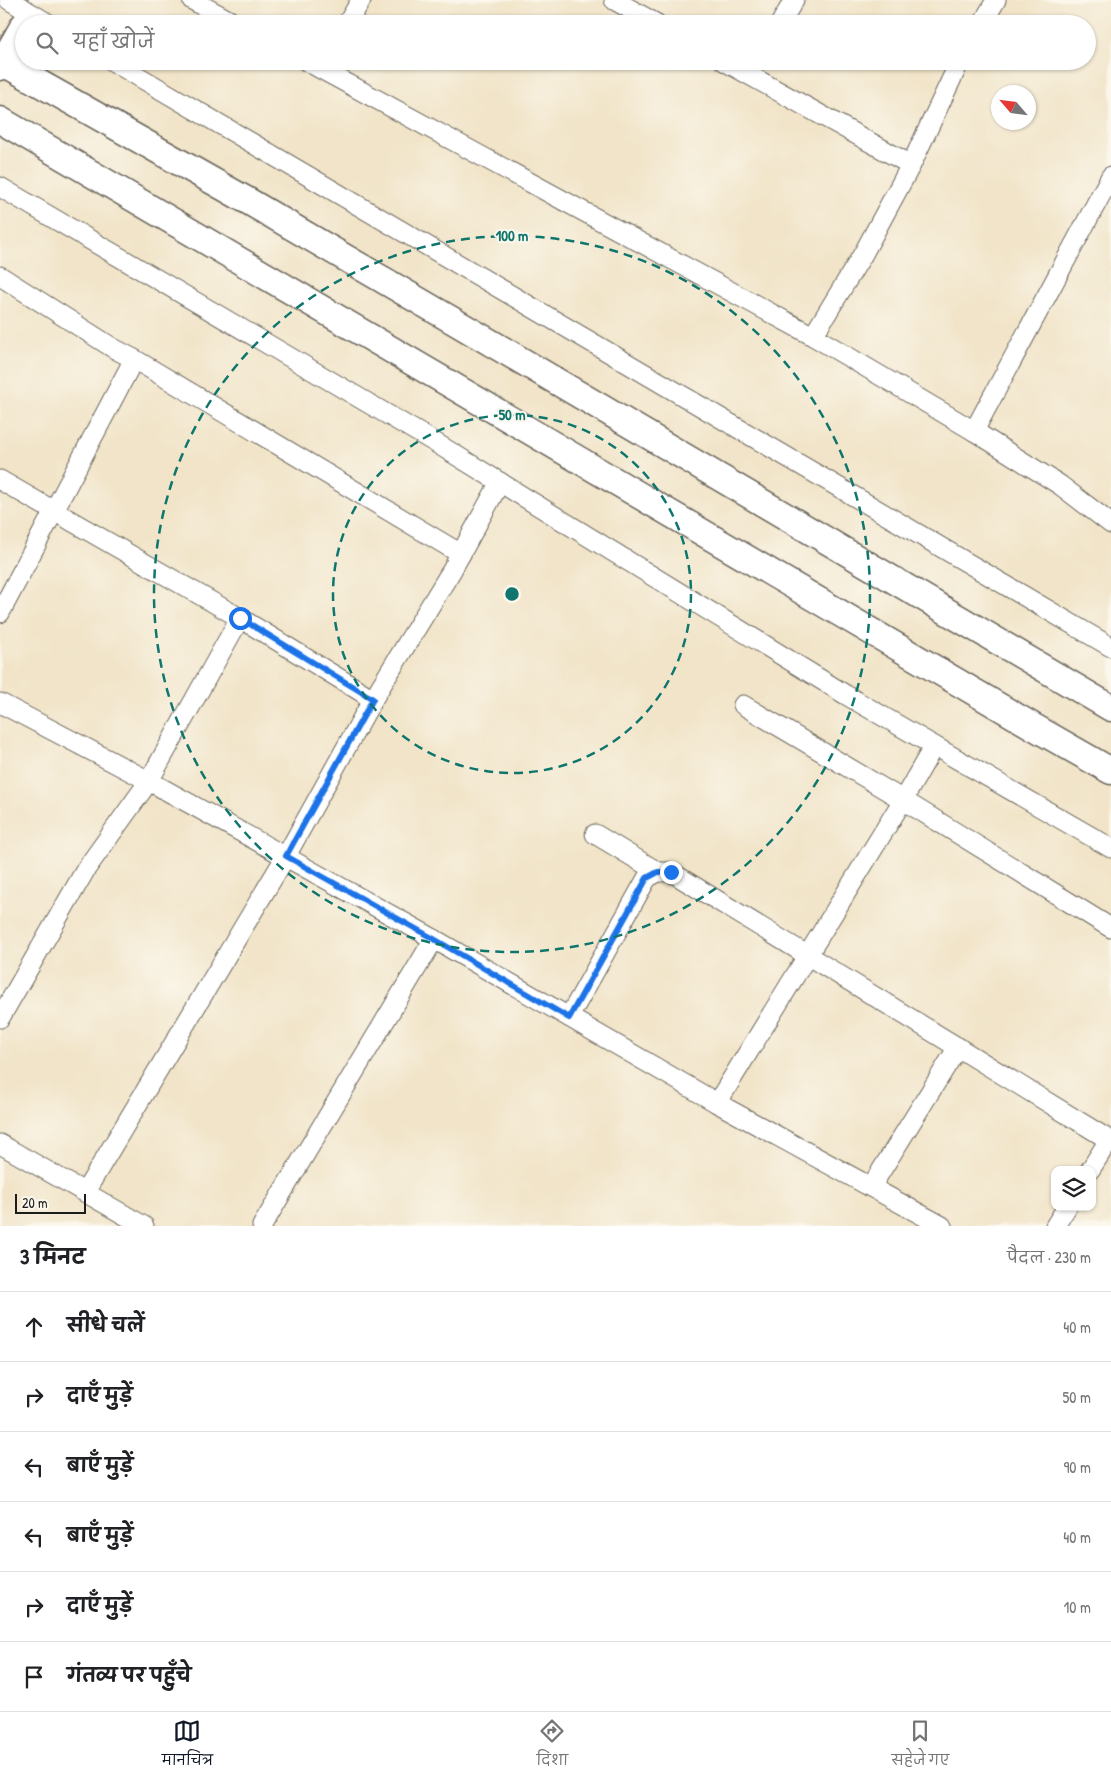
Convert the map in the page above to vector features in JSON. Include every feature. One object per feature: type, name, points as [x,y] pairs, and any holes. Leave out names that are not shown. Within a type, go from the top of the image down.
[{"type":"main road","points":[[15,38],[1,63],[248,202],[1111,708]]},
{"type":"main road","points":[[0,120],[1034,728],[1111,771]]},
{"type":"street","points":[[192,0],[220,15]]},
{"type":"street","points":[[352,15],[361,0]]},
{"type":"street","points":[[614,0],[641,15]]},
{"type":"street","points":[[785,15],[794,0]]},
{"type":"street","points":[[987,15],[996,0]]},
{"type":"street","points":[[127,70],[1111,647]]},
{"type":"street","points":[[328,70],[813,336],[974,431],[1060,485],[1111,524]]},
{"type":"street","points":[[757,70],[911,165]]},
{"type":"street","points":[[813,336],[863,254],[911,165],[956,70]]},
{"type":"street","points":[[974,431],[1111,176]]},
{"type":"street","points":[[0,188],[500,482],[846,695],[1111,848]]},
{"type":"street","points":[[0,276],[112,348],[134,359],[461,554]]},
{"type":"street","points":[[0,613],[134,359]]},
{"type":"street","points":[[0,480],[240,618],[373,699]]},
{"type":"street","points":[[85,1192],[286,856],[373,699],[461,554],[500,482]]},
{"type":"street","points":[[0,1018],[86,869],[149,781],[240,618]]},
{"type":"street","points":[[0,703],[149,781],[286,856],[434,939],[717,1103],[942,1226]]},
{"type":"street","points":[[743,705],[903,800],[1111,928]]},
{"type":"street","points":[[717,1103],[903,800],[934,746]]},
{"type":"street","points":[[595,834],[658,872]]},
{"type":"street","points":[[569,1018],[647,878],[658,872],[671,872],[1110,1140],[1093,1166]]},
{"type":"street","points":[[262,1226],[434,939]]},
{"type":"street","points":[[871,1187],[958,1047]]},
{"type":"street","points":[[0,1144],[144,1226]]},
{"type":"street","points":[[1055,1226],[1064,1211]]},
{"type":"route","points":[[240,618],[373,699],[286,856],[569,1018],[647,878],[658,872],[671,872]]}]
